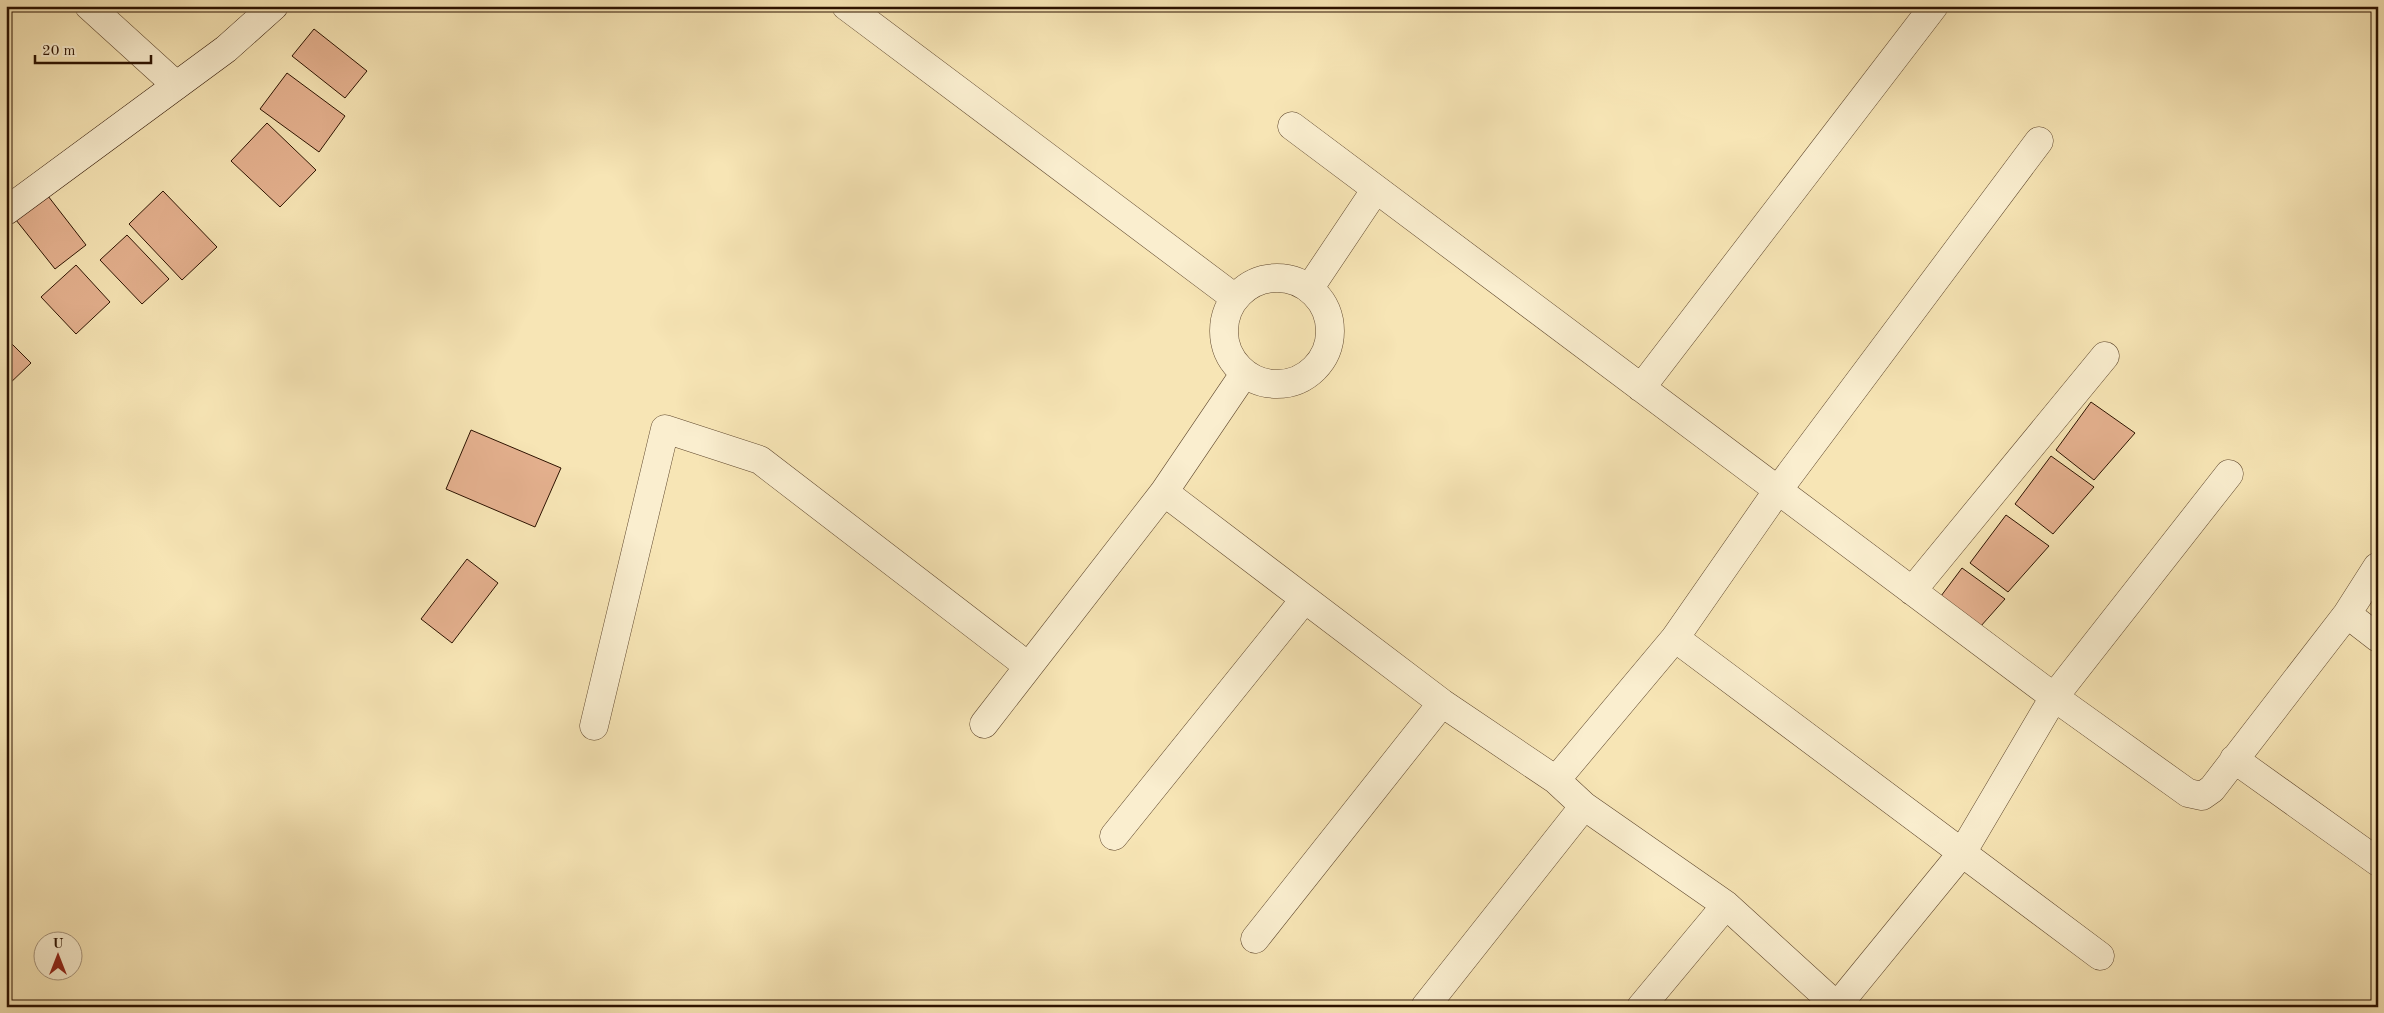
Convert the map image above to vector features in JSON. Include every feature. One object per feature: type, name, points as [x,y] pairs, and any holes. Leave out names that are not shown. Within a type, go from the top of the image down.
[{"type":"street","points":[[89,6],[176,85]]},
{"type":"street","points":[[6,211],[226,48],[274,6]]},
{"type":"street","points":[[846,6],[1235,298]]},
{"type":"street","points":[[1641,388],[1934,6]]},
{"type":"street","points":[[1292,126],[2054,697],[2188,793],[2202,796],[2212,789],[2347,614],[2376,567]]},
{"type":"street","points":[[1556,780],[1675,638],[1778,490],[2039,141]]},
{"type":"street","points":[[1309,288],[1376,189]]},
{"type":"street","points":[[1278,278],[1294,280],[1309,288],[1321,300],[1328,316],[1330,332],[1327,348],[1320,363],[1307,375],[1292,382],[1276,385],[1259,382],[1244,374],[1232,362],[1225,347],[1222,330],[1226,314],[1235,298],[1246,287],[1261,280],[1278,278]]},
{"type":"street","points":[[1912,591],[2105,356]]},
{"type":"street","points":[[984,724],[1164,492],[1244,374]]},
{"type":"street","points":[[594,726],[665,428],[760,460],[1028,666]]},
{"type":"street","points":[[1164,492],[1442,703],[1556,780],[1584,806],[1726,905],[1838,1006],[1962,853],[2054,697],[2229,474]]},
{"type":"street","points":[[1114,836],[1304,600]]},
{"type":"street","points":[[2347,614],[2378,638]]},
{"type":"street","points":[[1675,638],[2100,956]]},
{"type":"street","points":[[1255,939],[1442,703]]},
{"type":"street","points":[[2234,759],[2378,862]]},
{"type":"street","points":[[1425,1007],[1584,806]]},
{"type":"street","points":[[1641,1007],[1726,905]]},
{"type":"building","points":[[314,29],[367,71],[345,98],[292,56]]},
{"type":"building","points":[[287,73],[345,116],[319,152],[260,109]]},
{"type":"building","points":[[267,123],[316,170],[280,207],[231,161]]},
{"type":"building","points":[[163,191],[217,247],[182,280],[129,224]]},
{"type":"building","points":[[48,196],[86,245],[55,269],[16,220]]},
{"type":"building","points":[[127,235],[169,279],[142,304],[100,260]]},
{"type":"building","points":[[76,265],[110,302],[76,334],[41,297]]},
{"type":"building","points":[[6,338],[31,363],[6,387]]},
{"type":"building","points":[[2091,402],[2135,433],[2094,480],[2056,450]]},
{"type":"building","points":[[471,430],[561,468],[535,527],[446,489]]},
{"type":"building","points":[[2051,456],[2094,487],[2053,534],[2015,504]]},
{"type":"building","points":[[2006,515],[2049,546],[2008,592],[1970,563]]},
{"type":"building","points":[[467,559],[498,583],[452,643],[421,619]]},
{"type":"building","points":[[1962,568],[2005,599],[1964,645],[1926,616]]}]
